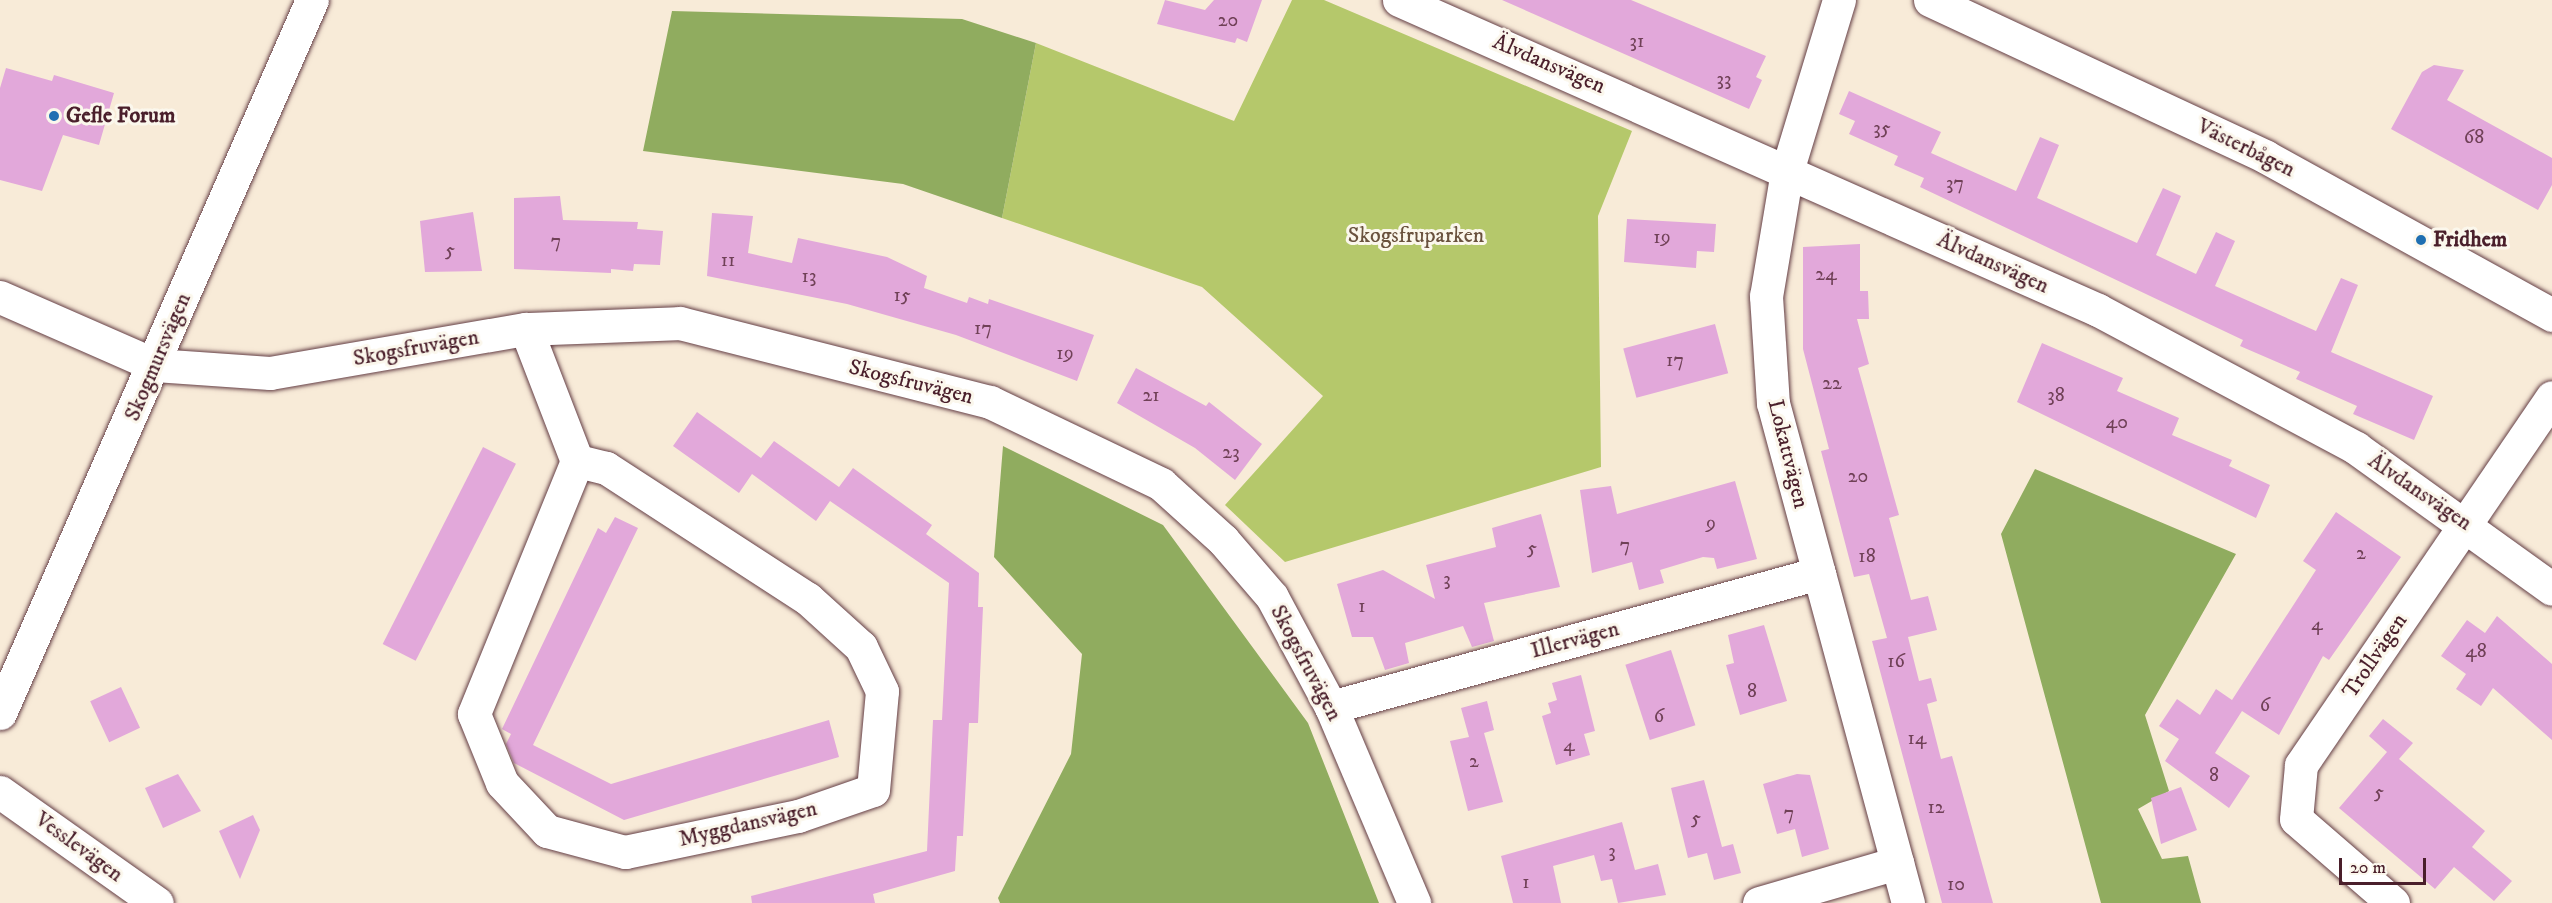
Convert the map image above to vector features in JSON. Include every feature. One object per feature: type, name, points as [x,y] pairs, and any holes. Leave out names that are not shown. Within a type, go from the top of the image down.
[{"type":"street","name":"Skogmursvägen","points":[[0,713],[155,365],[312,0]]},
{"type":"street","name":"Älvdansvägen","points":[[1399,0],[2098,310],[2356,448],[2466,522],[2552,589]]},
{"type":"street","name":"Lokattvägen","points":[[1839,0],[1787,171],[1766,296],[1773,403],[1908,903]]},
{"type":"street","name":"Västerbågen","points":[[1930,0],[2266,157],[2552,315]]},
{"type":"street","name":"Skogsfruvägen","points":[[0,297],[155,365],[270,373],[526,329],[680,323],[990,402],[1161,484],[1223,540],[1272,597],[1331,707],[1414,903]]},
{"type":"street","points":[[526,329],[577,461]]},
{"type":"street","name":"Trollvägen","points":[[2393,903],[2296,819],[2301,765],[2552,397]]},
{"type":"street","name":"Myggdansvägen","points":[[577,461],[606,468],[798,593],[861,647],[882,691],[873,790],[798,816],[625,852],[547,831],[502,783],[474,714],[577,461]]},
{"type":"street","name":"Illervägen","points":[[1331,707],[1818,573]]},
{"type":"street","name":"Vesslevägen","points":[[0,792],[157,903]]},
{"type":"street","points":[[1759,903],[1898,863]]},
{"type":"green space","name":"Skogsfruparken","points":[[1292,0],[1324,0],[1632,131],[1598,216],[1601,467],[1285,562],[1225,505],[1323,396],[1202,287],[1002,218],[1036,43],[1234,121]]},
{"type":"green space","points":[[672,11],[962,19],[1036,43],[1002,218],[903,184],[643,151]]},
{"type":"green space","points":[[1003,446],[1163,525],[1308,723],[1379,903],[1000,903],[998,898],[1071,754],[1082,654],[994,557]]},
{"type":"green space","points":[[2035,469],[2236,554],[2145,715],[2169,791],[2138,809],[2162,859],[2188,856],[2201,903],[2101,903],[2001,534]]},
{"type":"building","points":[[1165,0],[1205,10],[1214,0],[1262,0],[1247,42],[1237,38],[1235,43],[1157,24]]},
{"type":"building","points":[[1502,0],[1631,0],[1766,56],[1756,77],[1762,80],[1749,109]]},
{"type":"building","points":[[2434,65],[2464,70],[2447,100],[2552,158],[2552,185],[2538,210],[2391,129],[2422,72]]},
{"type":"building","name":"Gefle Forum","points":[[6,68],[52,81],[54,75],[114,93],[99,145],[63,135],[42,191],[0,180],[0,88]]},
{"type":"building","points":[[1849,91],[1941,132],[1931,153],[2016,191],[2040,137],[2059,145],[2037,198],[2137,243],[2163,188],[2181,196],[2156,255],[2196,274],[2216,232],[2235,241],[2215,286],[2316,331],[2341,278],[2358,285],[2331,352],[2433,396],[2414,440],[2353,414],[2357,406],[2296,379],[2300,372],[2240,346],[2243,340],[1920,187],[1924,178],[1894,165],[1898,156],[1849,134],[1855,121],[1839,114]]},
{"type":"building","points":[[560,196],[563,220],[638,222],[637,229],[663,231],[660,265],[634,264],[633,271],[611,269],[611,273],[514,269],[514,198]]},
{"type":"building","points":[[473,212],[482,271],[425,272],[420,221]]},
{"type":"building","points":[[712,213],[753,216],[748,253],[792,263],[798,238],[887,257],[927,276],[924,288],[967,303],[969,297],[988,304],[989,299],[1094,335],[1077,381],[956,335],[847,304],[707,276]]},
{"type":"building","points":[[1627,219],[1716,224],[1714,252],[1697,251],[1696,268],[1624,262]]},
{"type":"building","points":[[1860,244],[1860,291],[1868,291],[1869,319],[1857,319],[1869,364],[1858,368],[1899,515],[1889,518],[1911,600],[1928,596],[1937,630],[1908,637],[1919,681],[1931,678],[1937,701],[1927,704],[1941,759],[1952,756],[1993,903],[1942,903],[1872,641],[1887,638],[1869,574],[1854,577],[1821,451],[1829,449],[1803,349],[1803,247]]},
{"type":"building","points":[[1715,324],[1728,373],[1636,398],[1623,349]]},
{"type":"building","points":[[2042,343],[2123,378],[2117,391],[2179,418],[2172,435],[2232,460],[2229,466],[2270,485],[2256,518],[2017,402]]},
{"type":"building","points":[[1136,368],[1206,406],[1209,402],[1262,444],[1235,480],[1195,448],[1117,403]]},
{"type":"building","points":[[697,412],[761,458],[774,441],[839,487],[853,468],[932,525],[926,534],[979,573],[978,607],[983,607],[978,723],[969,723],[963,836],[957,836],[955,871],[873,894],[875,903],[752,903],[751,896],[927,851],[933,720],[942,720],[949,583],[830,501],[816,521],[752,474],[739,493],[673,446]]},
{"type":"building","points":[[483,447],[516,464],[416,661],[383,644]]},
{"type":"building","points":[[1735,481],[1757,559],[1717,569],[1714,558],[1703,557],[1660,570],[1664,583],[1639,590],[1632,562],[1592,573],[1580,490],[1611,486],[1617,514]]},
{"type":"building","points":[[2336,512],[2401,557],[2329,660],[2323,656],[2279,735],[2242,711],[2215,753],[2250,776],[2229,808],[2165,761],[2179,739],[2159,726],[2177,699],[2200,715],[2216,689],[2232,700],[2316,570],[2303,561]]},
{"type":"building","points":[[1541,514],[1560,587],[1484,603],[1494,641],[1472,647],[1463,626],[1405,643],[1409,663],[1385,670],[1373,637],[1352,637],[1337,584],[1383,570],[1435,599],[1426,565],[1496,547],[1492,528]]},
{"type":"building","points":[[615,517],[638,528],[533,745],[611,784],[829,720],[839,757],[624,820],[514,763],[506,744],[511,734],[502,729],[598,528],[606,533]]},
{"type":"building","points":[[2497,616],[2552,664],[2552,740],[2493,688],[2481,706],[2456,689],[2466,674],[2441,656],[2467,620],[2485,633]]},
{"type":"building","points":[[1764,625],[1787,701],[1740,715],[1726,665],[1734,663],[1728,635]]},
{"type":"building","points":[[1671,650],[1695,725],[1650,740],[1625,665]]},
{"type":"building","points":[[1581,675],[1595,731],[1584,734],[1590,755],[1556,765],[1542,716],[1551,713],[1548,703],[1557,700],[1552,683]]},
{"type":"building","points":[[121,687],[140,728],[109,742],[90,701]]},
{"type":"building","points":[[1487,701],[1494,730],[1484,733],[1503,802],[1468,811],[1450,741],[1469,737],[1461,708]]},
{"type":"building","points":[[2383,719],[2413,743],[2399,759],[2485,831],[2472,847],[2512,881],[2494,901],[2454,867],[2435,889],[2339,808],[2387,752],[2369,736]]},
{"type":"building","points":[[178,774],[201,811],[163,828],[145,788]]},
{"type":"building","points":[[1797,774],[1810,775],[1829,849],[1802,857],[1795,829],[1777,834],[1763,784]]},
{"type":"building","points":[[1704,780],[1722,847],[1733,844],[1741,873],[1714,880],[1707,853],[1688,858],[1671,788]]},
{"type":"building","points":[[2181,787],[2197,830],[2161,844],[2151,798]]},
{"type":"building","points":[[253,815],[260,830],[240,879],[219,831]]},
{"type":"building","points":[[1622,822],[1635,870],[1658,864],[1666,895],[1618,903],[1612,879],[1601,881],[1594,855],[1553,866],[1561,903],[1513,903],[1501,856]]},
{"type":"place","name":"Gefle Forum","points":[[54,116]]},
{"type":"place","name":"Fridhem","points":[[2421,240]]}]
